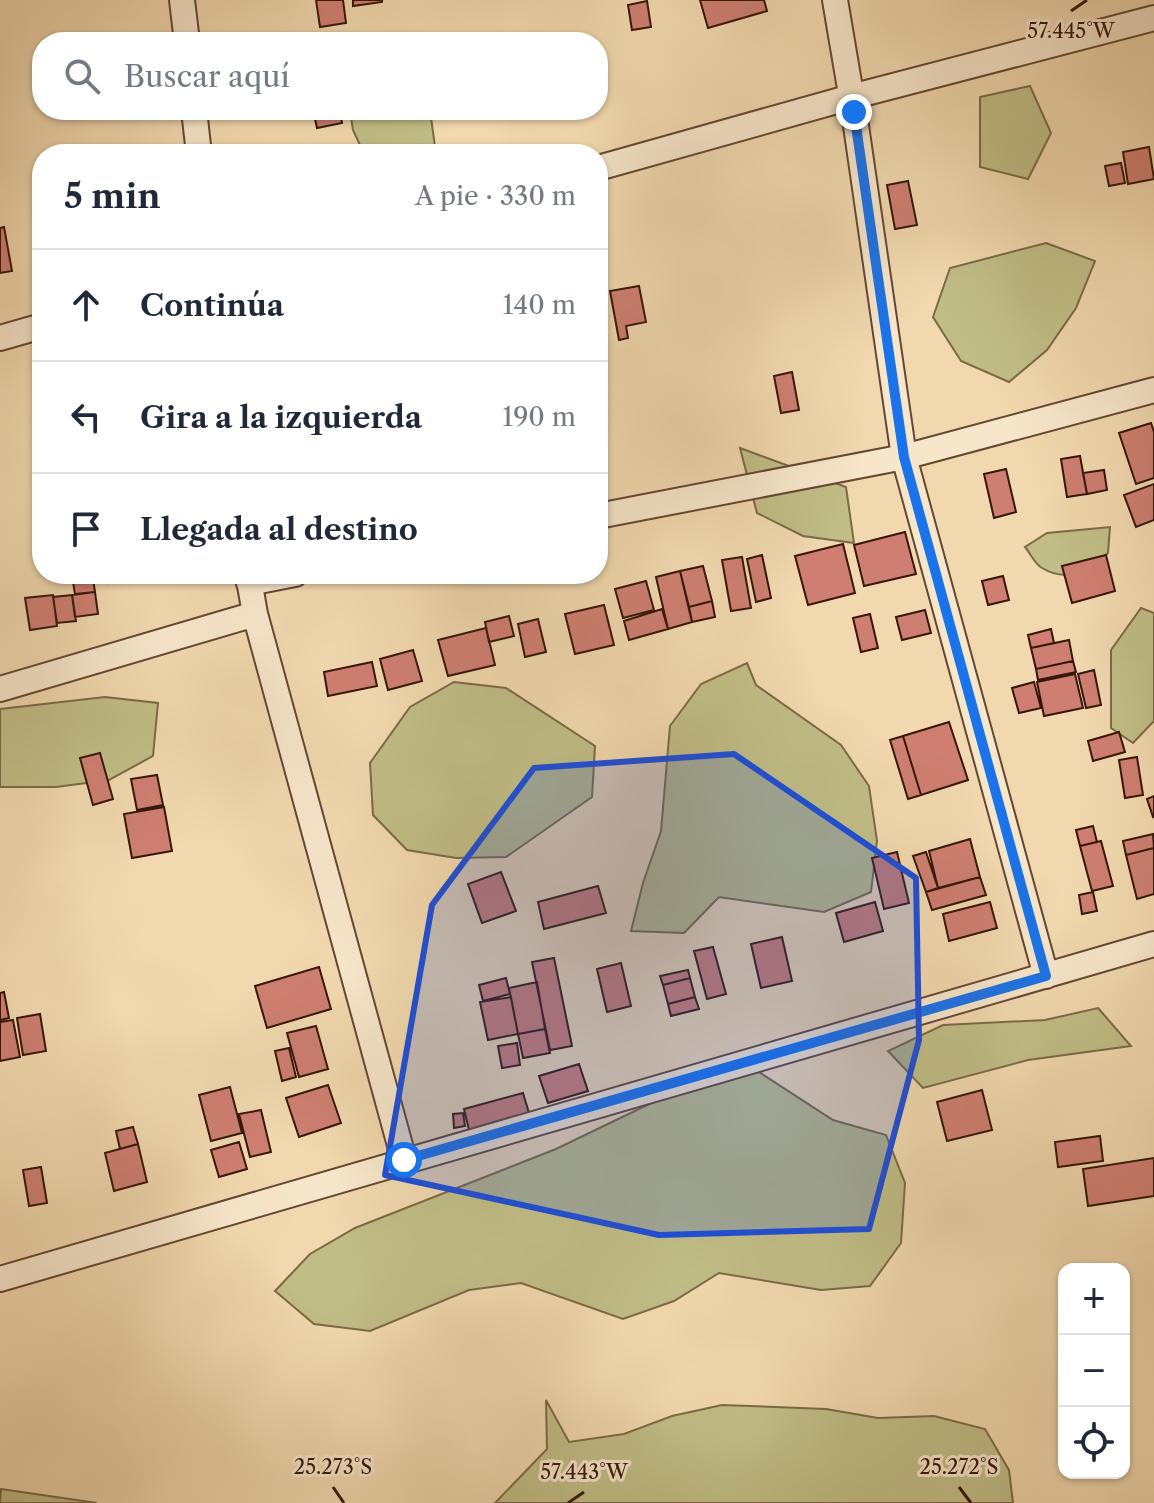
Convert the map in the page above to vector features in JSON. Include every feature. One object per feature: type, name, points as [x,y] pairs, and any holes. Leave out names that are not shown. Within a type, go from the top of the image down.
[{"type":"street","points":[[182,0],[186,32]]},
{"type":"street","points":[[835,0],[904,457],[1046,976]]},
{"type":"street","points":[[608,165],[851,97],[1154,18]]},
{"type":"street","points":[[195,120],[198,144]]},
{"type":"street","points":[[0,338],[32,329]]},
{"type":"street","points":[[608,514],[904,457],[1154,390]]},
{"type":"street","points":[[250,584],[255,614],[404,1160]]},
{"type":"street","points":[[0,689],[255,614]]},
{"type":"street","points":[[0,1279],[1154,944]]},
{"type":"highlighted area","points":[[734,754],[916,878],[919,1040],[869,1229],[659,1235],[385,1175],[432,905],[534,768]]},
{"type":"shaded area","points":[[1030,86],[1051,133],[1028,179],[980,167],[980,97]]},
{"type":"shaded area","points":[[352,120],[431,120],[435,144],[359,144]]},
{"type":"shaded area","points":[[1046,243],[1095,261],[1076,308],[1047,350],[1009,382],[961,361],[933,317],[950,268]]},
{"type":"shaded area","points":[[740,448],[846,487],[854,543],[803,536],[757,513]]},
{"type":"shaded area","points":[[1110,527],[1108,553],[1085,570],[1069,575],[1042,568],[1025,547],[1047,533]]},
{"type":"shaded area","points":[[1141,608],[1154,613],[1154,721],[1133,743],[1111,728],[1111,650]]},
{"type":"shaded area","points":[[747,663],[756,685],[841,745],[869,786],[877,841],[871,892],[824,912],[719,897],[684,933],[631,931],[661,831],[670,726],[701,684]]},
{"type":"shaded area","points":[[454,682],[506,688],[595,746],[592,797],[506,857],[456,858],[407,850],[373,815],[370,763],[410,707]]},
{"type":"shaded area","points":[[105,697],[158,703],[153,756],[109,780],[56,787],[0,787],[0,709]]},
{"type":"shaded area","points":[[1098,1008],[1131,1046],[1028,1060],[923,1088],[888,1051],[943,1025],[1045,1020]]},
{"type":"shaded area","points":[[745,1063],[833,1120],[886,1135],[905,1183],[901,1243],[870,1286],[821,1290],[719,1273],[674,1301],[623,1319],[521,1283],[469,1290],[370,1331],[314,1324],[275,1291],[310,1254],[355,1228],[556,1149],[697,1081]]},
{"type":"shaded area","points":[[546,1400],[569,1442],[624,1434],[672,1416],[722,1405],[826,1409],[878,1418],[934,1416],[985,1429],[1009,1470],[1013,1503],[495,1503],[547,1449]]},
{"type":"shaded area","points":[[1,1489],[97,1503],[0,1503]]},
{"type":"building","points":[[316,0],[343,0],[346,23],[320,27]]},
{"type":"building","points":[[353,0],[382,0],[382,2],[353,6]]},
{"type":"building","points":[[700,0],[764,0],[767,11],[708,28]]},
{"type":"building","points":[[647,1],[651,27],[632,30],[628,5]]},
{"type":"building","points":[[315,120],[342,120],[342,123],[317,128]]},
{"type":"building","points":[[1149,147],[1154,179],[1128,184],[1123,152]]},
{"type":"building","points":[[1121,163],[1125,183],[1109,186],[1105,166]]},
{"type":"building","points":[[908,181],[917,225],[895,229],[887,185]]},
{"type":"building","points":[[4,227],[12,271],[0,273],[0,228]]},
{"type":"building","points":[[639,286],[646,322],[626,326],[628,338],[619,340],[610,291]]},
{"type":"building","points":[[792,372],[799,410],[781,413],[774,376]]},
{"type":"building","points":[[1151,423],[1154,432],[1154,478],[1136,484],[1119,433]]},
{"type":"building","points":[[1080,456],[1087,494],[1067,497],[1061,459]]},
{"type":"building","points":[[1006,469],[1016,512],[994,518],[984,474]]},
{"type":"building","points":[[1104,470],[1107,490],[1087,494],[1083,473]]},
{"type":"building","points":[[1154,484],[1154,520],[1136,527],[1124,495]]},
{"type":"building","points":[[905,532],[916,574],[864,586],[854,545]]},
{"type":"building","points":[[843,544],[855,593],[808,605],[795,556]]},
{"type":"building","points":[[762,555],[771,598],[756,602],[747,559]]},
{"type":"building","points":[[1106,555],[1115,591],[1072,603],[1062,566]]},
{"type":"building","points":[[742,557],[751,608],[731,611],[722,560]]},
{"type":"building","points":[[703,566],[712,601],[689,607],[680,571]]},
{"type":"building","points":[[680,571],[692,622],[668,629],[656,577]]},
{"type":"building","points":[[1003,576],[1009,600],[988,605],[982,581]]},
{"type":"building","points":[[646,581],[654,610],[623,618],[615,589]]},
{"type":"building","points":[[73,584],[94,584],[95,592],[75,594]]},
{"type":"building","points":[[95,592],[98,614],[75,617],[72,595]]},
{"type":"building","points":[[53,595],[57,626],[30,630],[25,598]]},
{"type":"building","points":[[72,595],[76,621],[57,623],[53,597]]},
{"type":"building","points":[[712,601],[715,617],[692,622],[689,607]]},
{"type":"building","points":[[604,605],[614,645],[575,654],[565,614]]},
{"type":"building","points":[[662,609],[668,629],[629,640],[624,621]]},
{"type":"building","points":[[925,610],[931,633],[902,640],[896,617]]},
{"type":"building","points":[[870,614],[878,648],[861,652],[853,618]]},
{"type":"building","points":[[509,616],[514,636],[489,642],[485,622]]},
{"type":"building","points":[[538,619],[546,652],[525,657],[518,624]]},
{"type":"building","points":[[486,628],[495,665],[448,676],[438,640]]},
{"type":"building","points":[[1051,629],[1054,643],[1031,648],[1028,635]]},
{"type":"building","points":[[1069,640],[1073,661],[1036,669],[1031,648]]},
{"type":"building","points":[[413,650],[422,681],[388,690],[380,659]]},
{"type":"building","points":[[1073,661],[1076,672],[1038,680],[1036,669]]},
{"type":"building","points":[[372,662],[377,686],[328,696],[324,672]]},
{"type":"building","points":[[1094,670],[1101,705],[1086,708],[1078,674]]},
{"type":"building","points":[[1075,674],[1083,708],[1044,716],[1037,682]]},
{"type":"building","points":[[1034,682],[1041,708],[1019,713],[1012,688]]},
{"type":"building","points":[[949,722],[968,780],[921,795],[903,736]]},
{"type":"building","points":[[1119,732],[1125,752],[1093,761],[1088,741]]},
{"type":"building","points":[[903,736],[921,795],[908,799],[890,740]]},
{"type":"building","points":[[100,753],[113,799],[93,805],[80,758]]},
{"type":"building","points":[[1137,757],[1143,795],[1125,798],[1119,760]]},
{"type":"building","points":[[157,775],[163,805],[137,810],[131,779]]},
{"type":"building","points":[[1154,796],[1154,816],[1153,817],[1147,799]]},
{"type":"building","points":[[164,807],[172,851],[132,858],[124,814]]},
{"type":"building","points":[[1093,826],[1097,842],[1080,846],[1076,830]]},
{"type":"building","points":[[1153,834],[1154,848],[1126,855],[1123,841]]},
{"type":"building","points":[[970,839],[980,877],[938,888],[929,851]]},
{"type":"building","points":[[1101,841],[1113,886],[1092,891],[1080,846]]},
{"type":"building","points":[[1154,848],[1154,894],[1137,899],[1126,855]]},
{"type":"building","points":[[897,852],[909,903],[884,909],[872,858]]},
{"type":"building","points":[[926,852],[938,888],[926,892],[913,856]]},
{"type":"building","points":[[501,872],[516,911],[482,923],[468,884]]},
{"type":"building","points":[[980,877],[986,895],[932,910],[926,892]]},
{"type":"building","points":[[598,886],[606,913],[544,929],[538,902]]},
{"type":"building","points":[[1093,892],[1097,911],[1082,914],[1079,895]]},
{"type":"building","points":[[875,902],[883,931],[844,942],[836,913]]},
{"type":"building","points":[[990,902],[997,928],[949,941],[943,914]]},
{"type":"building","points":[[782,937],[792,981],[761,988],[751,944]]},
{"type":"building","points":[[713,947],[726,994],[707,999],[694,951]]},
{"type":"building","points":[[554,958],[572,1046],[550,1050],[532,962]]},
{"type":"building","points":[[621,963],[631,1006],[607,1012],[597,969]]},
{"type":"building","points":[[319,967],[331,1009],[267,1028],[255,986]]},
{"type":"building","points":[[688,970],[690,978],[663,985],[660,976]]},
{"type":"building","points":[[506,978],[510,994],[483,1001],[479,985]]},
{"type":"building","points":[[690,978],[695,997],[668,1004],[663,985]]},
{"type":"building","points":[[537,982],[545,1029],[518,1034],[509,988]]},
{"type":"building","points":[[4,992],[9,1018],[0,1020],[0,993]]},
{"type":"building","points":[[511,997],[518,1034],[488,1040],[480,1002]]},
{"type":"building","points":[[695,997],[699,1009],[671,1016],[668,1004]]},
{"type":"building","points":[[40,1014],[46,1051],[23,1055],[17,1018]]},
{"type":"building","points":[[13,1020],[20,1057],[0,1061],[0,1022]]},
{"type":"building","points":[[316,1026],[328,1069],[299,1077],[287,1033]]},
{"type":"building","points":[[545,1029],[550,1053],[523,1058],[518,1034]]},
{"type":"building","points":[[517,1043],[520,1065],[502,1068],[498,1046]]},
{"type":"building","points":[[289,1048],[296,1077],[282,1081],[275,1051]]},
{"type":"building","points":[[579,1064],[588,1091],[548,1103],[539,1076]]},
{"type":"building","points":[[328,1085],[341,1123],[299,1137],[286,1098]]},
{"type":"building","points":[[230,1087],[242,1133],[211,1141],[199,1095]]},
{"type":"building","points":[[982,1090],[992,1130],[947,1141],[937,1102]]},
{"type":"building","points":[[523,1093],[529,1113],[469,1130],[464,1109]]},
{"type":"building","points":[[261,1110],[271,1152],[250,1157],[239,1114]]},
{"type":"building","points":[[463,1113],[465,1126],[454,1128],[453,1114]]},
{"type":"building","points":[[133,1127],[138,1144],[120,1149],[116,1131]]},
{"type":"building","points":[[1100,1136],[1103,1161],[1058,1167],[1055,1142]]},
{"type":"building","points":[[239,1142],[247,1169],[219,1177],[211,1150]]},
{"type":"building","points":[[138,1144],[147,1182],[114,1191],[105,1153]]},
{"type":"building","points":[[1154,1158],[1154,1196],[1088,1206],[1083,1169]]},
{"type":"building","points":[[41,1167],[47,1203],[29,1206],[23,1170]]},
{"type":"route","points":[[404,1160],[1046,976],[904,457],[854,112]]}]
